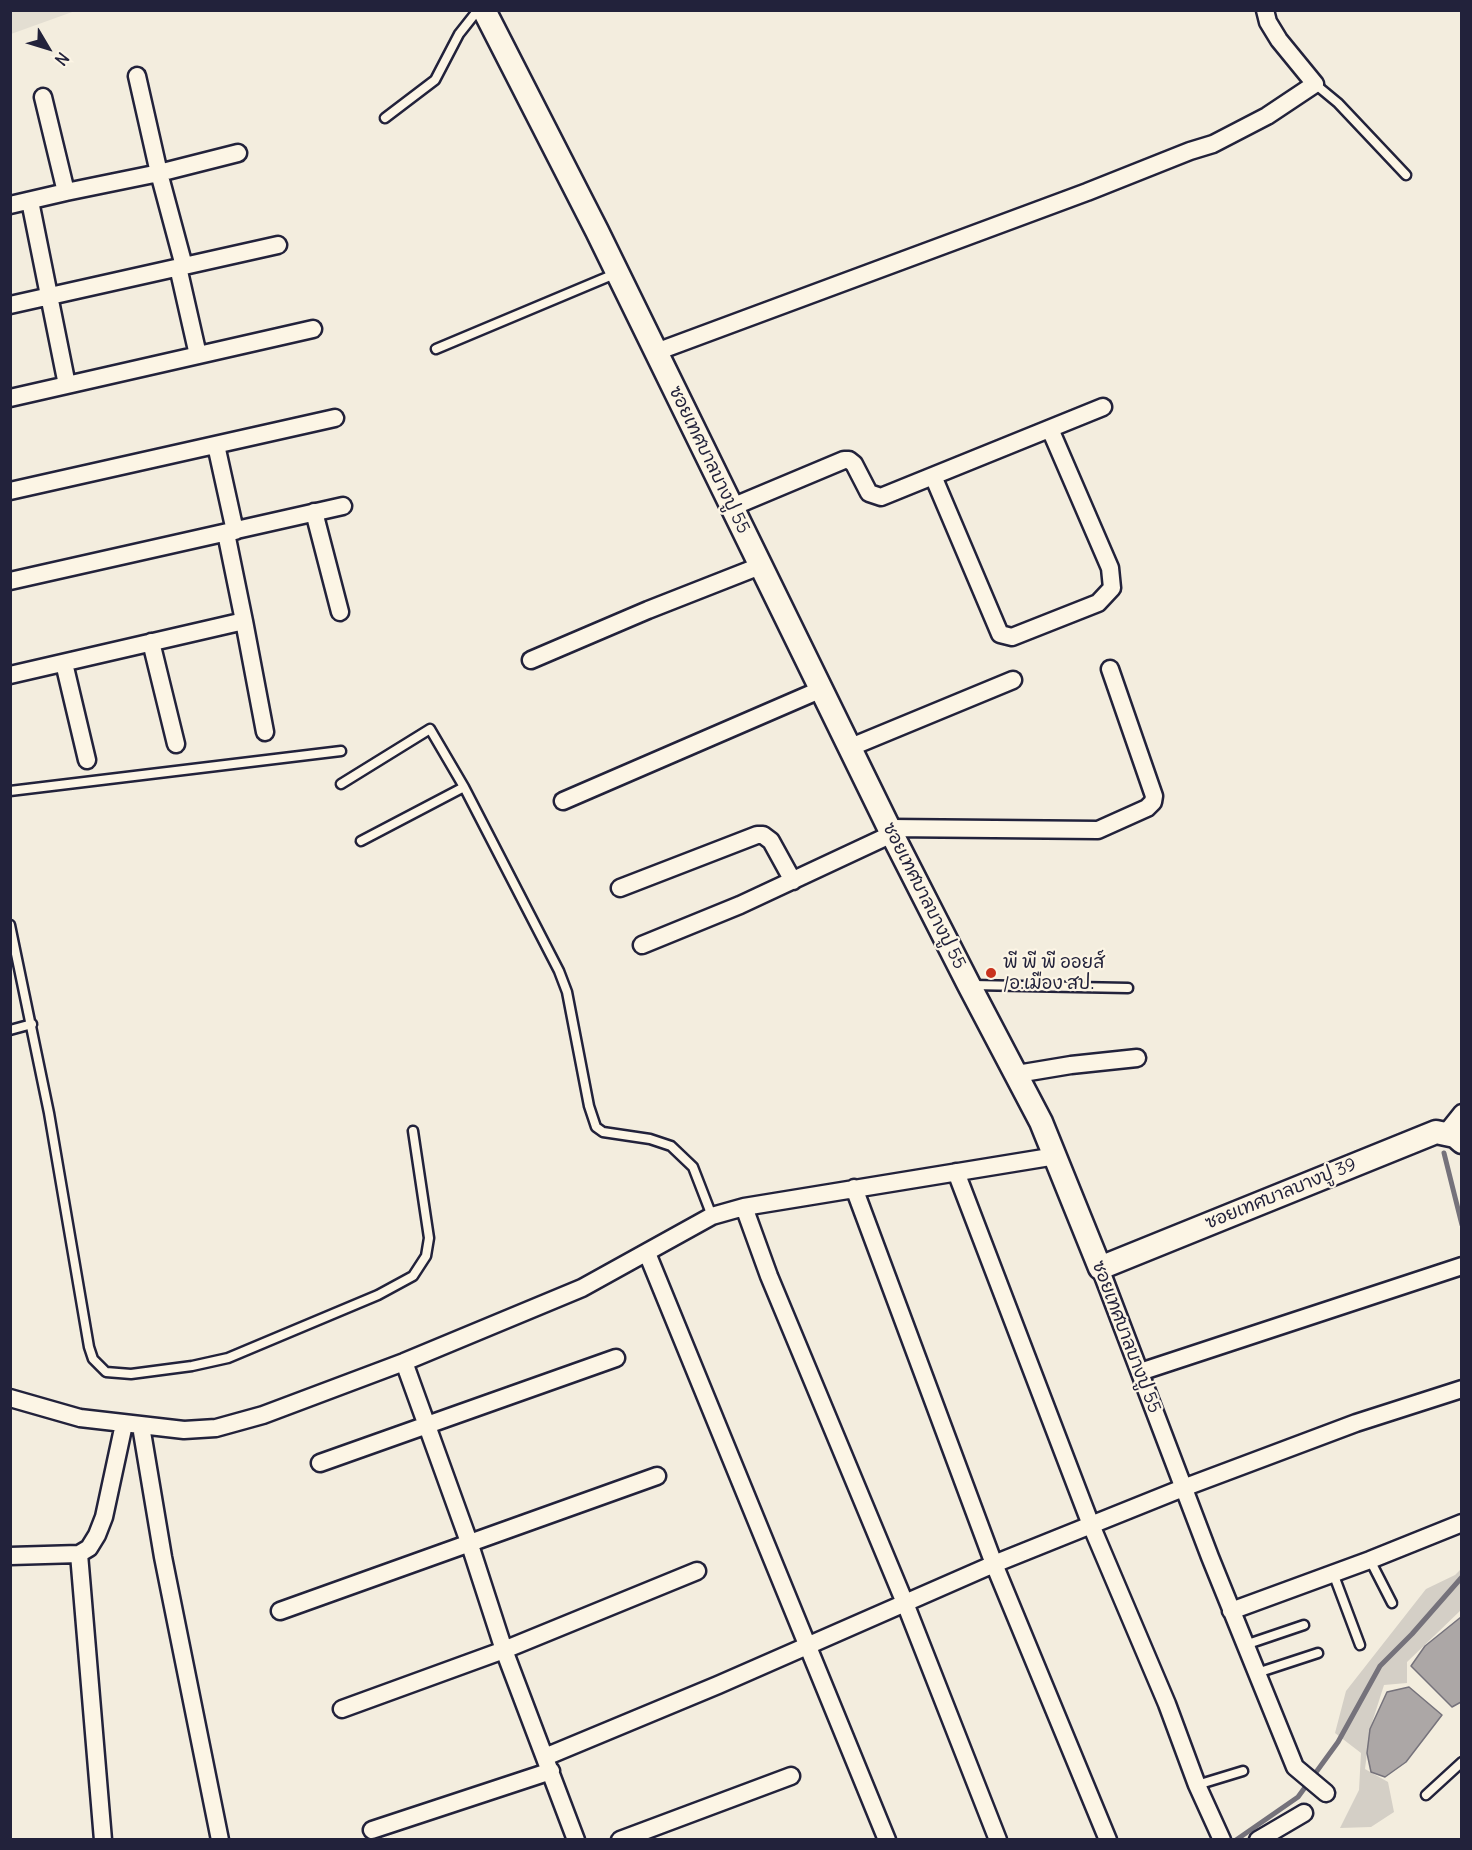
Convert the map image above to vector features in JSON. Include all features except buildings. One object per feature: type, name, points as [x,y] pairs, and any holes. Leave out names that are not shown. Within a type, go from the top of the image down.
[{"type":"street","name":"ซอยเทศบาลบางปู 55","points":[[484,10],[617,273],[891,831],[1041,1122],[1100,1268],[1231,1611],[1295,1767],[1316,1784]]},
{"type":"street","points":[[656,352],[1213,144],[1267,116],[1315,84],[1279,40],[1268,22],[1265,10]]},
{"type":"street","points":[[136,76],[181,267],[198,355]]},
{"type":"street","points":[[42,97],[66,192]]},
{"type":"street","points":[[10,206],[238,153]]},
{"type":"street","points":[[30,201],[67,385]]},
{"type":"street","points":[[10,305],[278,245]]},
{"type":"street","points":[[10,398],[313,329]]},
{"type":"street","points":[[732,507],[844,460],[849,460],[854,464],[869,493],[881,497],[1103,407]]},
{"type":"street","points":[[10,491],[335,418]]},
{"type":"street","points":[[933,476],[1000,633],[1012,637],[1098,603],[1112,588],[1110,568],[1050,429]]},
{"type":"street","points":[[216,445],[244,621],[265,732]]},
{"type":"street","points":[[10,581],[343,506]]},
{"type":"street","points":[[314,512],[340,612]]},
{"type":"street","points":[[531,660],[648,610],[760,566]]},
{"type":"street","points":[[10,675],[244,621]]},
{"type":"street","points":[[151,642],[176,744]]},
{"type":"street","points":[[64,663],[87,759]]},
{"type":"street","points":[[642,945],[793,881],[891,831],[1098,830],[1147,808],[1153,802],[1154,796],[1110,669]]},
{"type":"street","points":[[850,747],[1013,680]]},
{"type":"street","points":[[563,801],[822,689]]},
{"type":"street","points":[[620,888],[757,835],[764,835],[771,841],[793,881]]},
{"type":"street","points":[[1017,1074],[1137,1058]]},
{"type":"street","points":[[1454,1137],[1461,1113]]},
{"type":"street","name":"ซอยเทศบาลบางปู 39","points":[[1100,1268],[1436,1132],[1454,1137]]},
{"type":"street","points":[[10,1398],[80,1418],[184,1430],[216,1428],[263,1415],[404,1362],[582,1288],[647,1253],[692,1225],[712,1216],[744,1207],[1056,1156]]},
{"type":"street","points":[[956,1172],[1091,1525],[1167,1704],[1197,1785],[1221,1838]]},
{"type":"street","points":[[854,1188],[994,1564],[1108,1839]]},
{"type":"street","points":[[744,1207],[768,1276],[905,1603],[998,1839]]},
{"type":"street","points":[[647,1253],[887,1839]]},
{"type":"street","points":[[1140,1372],[1461,1266]]},
{"type":"street","points":[[320,1463],[615,1358]]},
{"type":"street","points":[[404,1362],[469,1542],[504,1650],[576,1839]]},
{"type":"street","points":[[372,1830],[548,1764],[994,1564],[1183,1488],[1356,1423],[1461,1389]]},
{"type":"street","points":[[10,1556],[79,1554],[89,1548],[104,1517],[124,1424]]},
{"type":"street","points":[[141,1426],[163,1557],[220,1839]]},
{"type":"street","points":[[280,1611],[657,1476]]},
{"type":"street","points":[[1231,1611],[1370,1560],[1461,1523]]},
{"type":"street","points":[[79,1554],[103,1839]]},
{"type":"street","points":[[342,1709],[504,1650],[697,1571]]},
{"type":"street","points":[[620,1839],[790,1776]]},
{"type":"street","points":[[1258,1839],[1304,1813]]},
{"type":"lane","points":[[385,118],[435,80],[459,34],[478,10]]},
{"type":"lane","points":[[1315,84],[1338,103],[1406,175]]},
{"type":"lane","points":[[436,349],[617,273]]},
{"type":"lane","points":[[341,784],[430,729],[464,786],[559,970],[567,992],[589,1106],[596,1127],[603,1132],[650,1139],[671,1146],[693,1167],[712,1216]]},
{"type":"lane","points":[[10,791],[341,751]]},
{"type":"lane","points":[[361,841],[464,786]]},
{"type":"lane","points":[[10,926],[49,1113],[89,1347],[93,1359],[106,1372],[130,1374],[192,1366],[228,1358],[378,1295],[413,1276],[426,1256],[429,1238],[413,1131]]},
{"type":"lane","points":[[969,986],[1128,988]]},
{"type":"lane","points":[[10,1030],[32,1024]]},
{"type":"lane","points":[[1370,1560],[1392,1603]]},
{"type":"lane","points":[[1333,1574],[1360,1645]]},
{"type":"lane","points":[[1245,1644],[1304,1625]]},
{"type":"lane","points":[[1257,1673],[1318,1653]]},
{"type":"lane","points":[[1426,1795],[1461,1762]]},
{"type":"lane","points":[[1197,1785],[1243,1771]]},
{"type":"shaded area","points":[[11,10],[75,11],[11,34]]},
{"type":"shaded area","points":[[1461,1569],[1461,1610],[1407,1662],[1407,1683],[1384,1685],[1370,1729],[1365,1769],[1388,1782],[1394,1812],[1371,1827],[1340,1828],[1359,1790],[1361,1753],[1335,1733],[1346,1691],[1426,1589],[1455,1575]]},
{"type":"shaded area","points":[[1461,1617],[1461,1702],[1452,1707],[1411,1666],[1425,1646]]},
{"type":"shaded area","points":[[1409,1687],[1442,1715],[1406,1762],[1385,1777],[1371,1772],[1367,1753],[1370,1729],[1387,1692]]},
{"type":"waterway","points":[[1444,1153],[1462,1225]]},
{"type":"waterway","points":[[1236,1840],[1298,1797],[1338,1742],[1380,1666],[1412,1634],[1462,1577]]},
{"type":"place","name":"พี พี พี ออยส์ /อ.เมือง สป.","points":[[991,973]]}]
